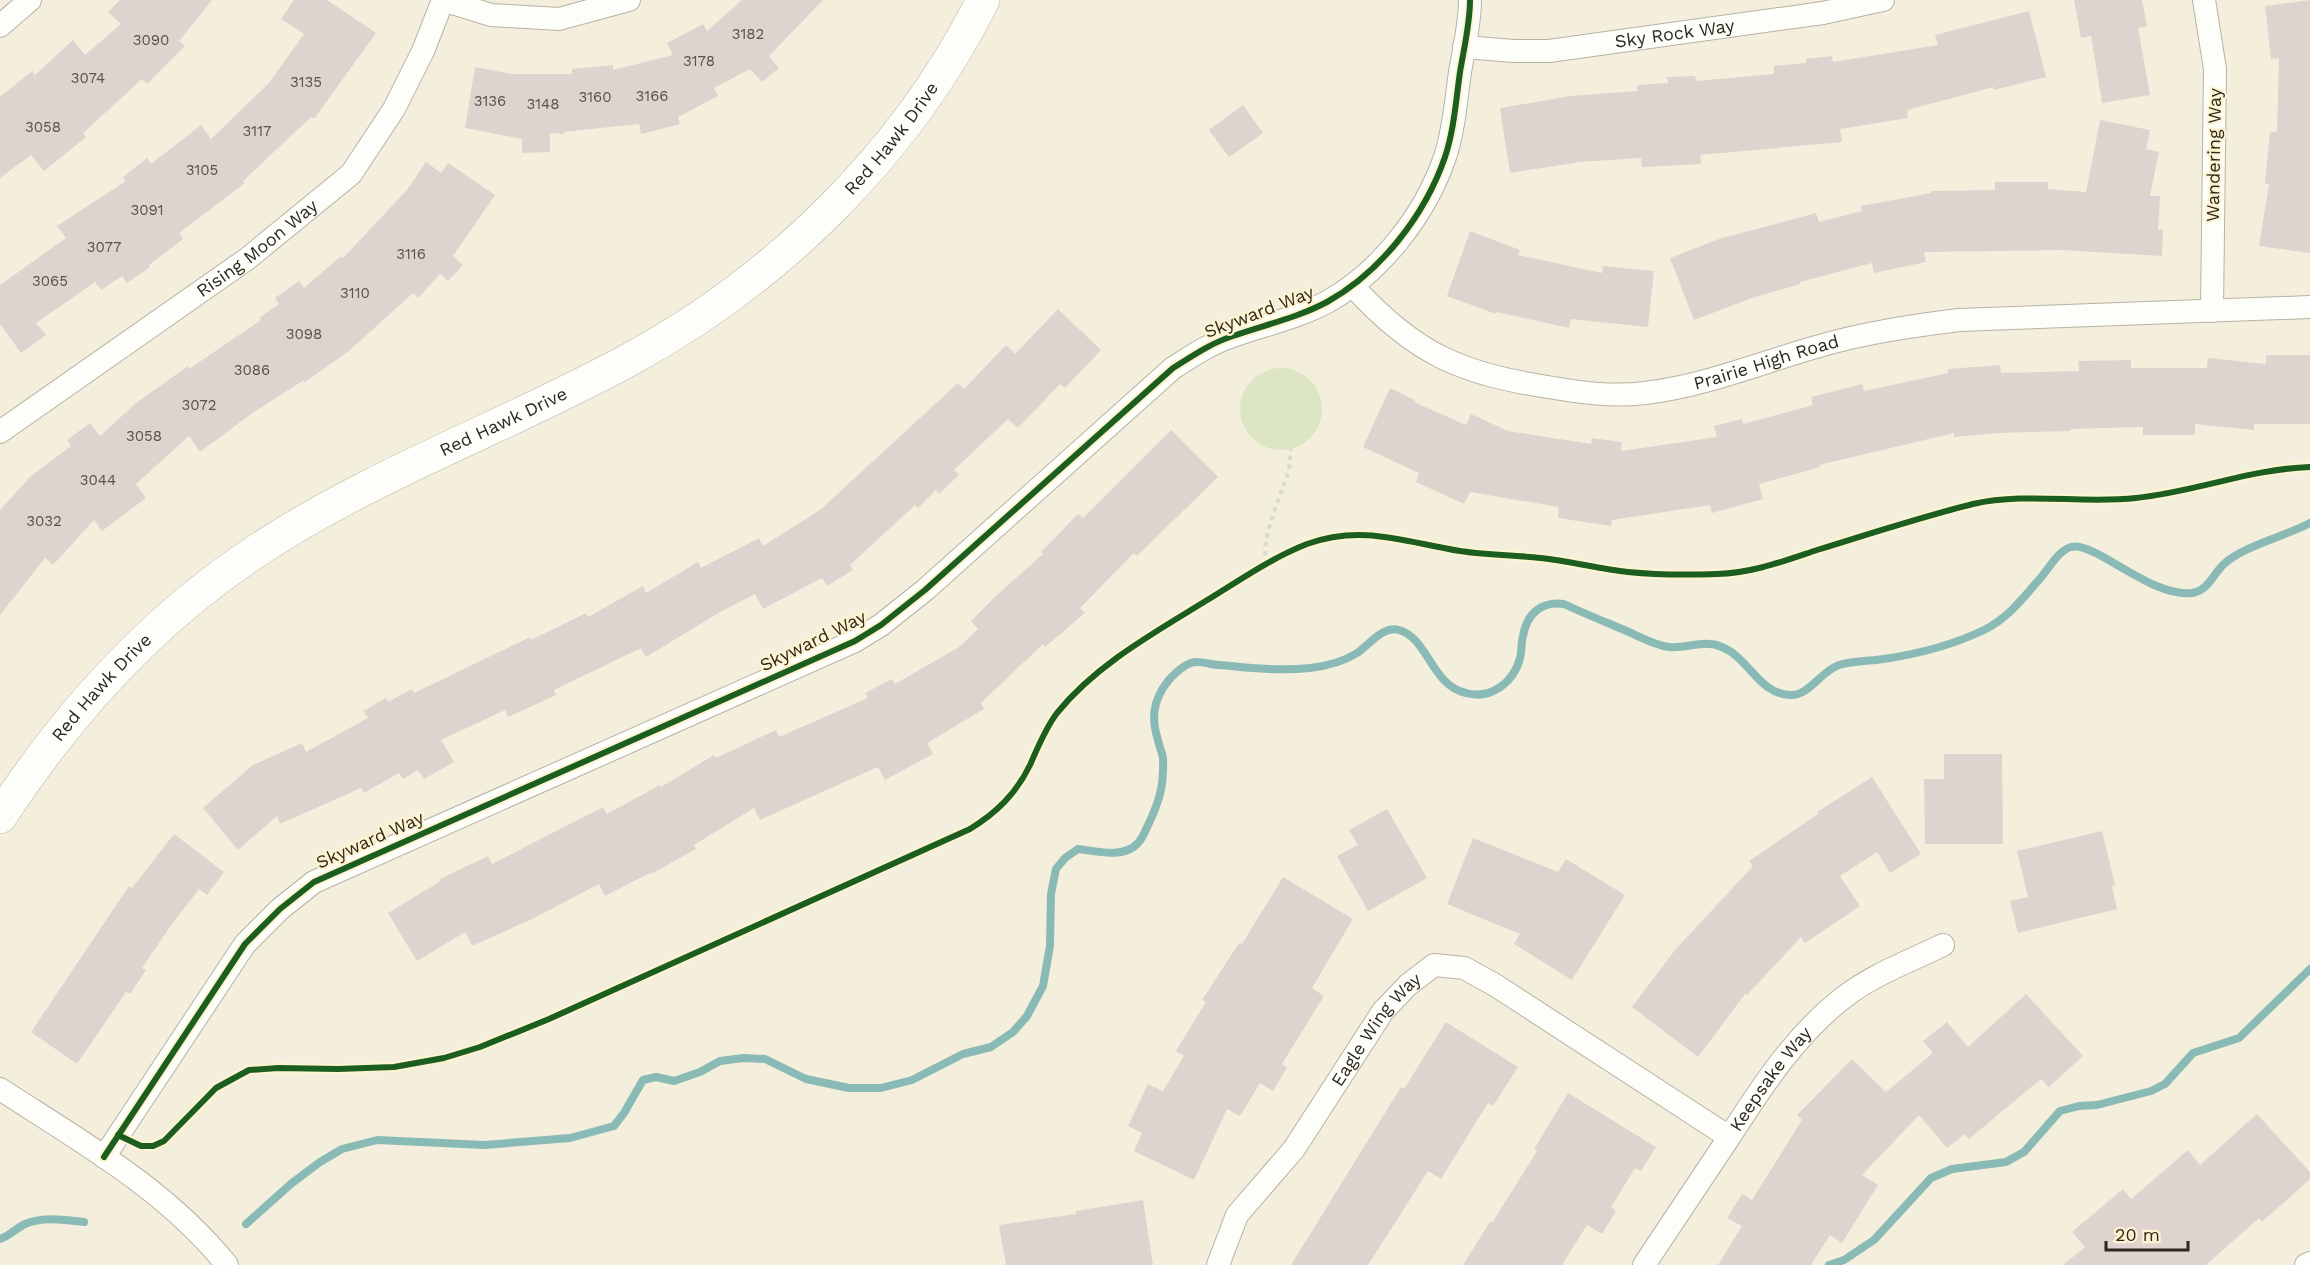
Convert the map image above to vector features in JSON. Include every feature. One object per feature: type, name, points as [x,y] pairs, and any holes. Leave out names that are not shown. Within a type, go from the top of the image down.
[{"type":"street","points":[[0,26],[30,0]]},
{"type":"street","points":[[443,0],[491,15],[559,19],[630,0]]},
{"type":"street","name":"Rising Moon Way","points":[[0,432],[247,259],[351,174],[394,109],[423,51],[443,0]]},
{"type":"street","name":"Red Hawk Drive","points":[[0,817],[31,770],[90,696],[163,623],[252,554],[342,502],[622,364],[671,337],[793,246],[863,174],[912,115],[966,33],[983,0]]},
{"type":"street","name":"Skyward Way","points":[[104,1157],[245,944],[280,909],[314,882],[855,640],[880,625],[925,590],[1173,368],[1211,345],[1299,315],[1353,286],[1378,263],[1394,244],[1416,216],[1434,185],[1454,120],[1470,0]]},
{"type":"street","name":"Sky Rock Way","points":[[1464,47],[1549,51],[1824,13],[1883,0]]},
{"type":"street","name":"Wandering Way","points":[[2204,0],[2215,69],[2211,311]]},
{"type":"street","name":"Prairie High Road","points":[[1353,286],[1378,314],[1401,333],[1450,362],[1509,381],[1616,395],[1677,388],[1819,346],[1909,326],[1959,320],[2211,311]]},
{"type":"street","points":[[2211,311],[2310,307]]},
{"type":"street","name":"Keepsake Way","points":[[1644,1265],[1749,1104],[1816,1020],[1845,996],[1883,974],[1943,945]]},
{"type":"street","name":"Eagle Wing Way","points":[[1218,1265],[1237,1215],[1294,1149],[1383,1011],[1408,985],[1434,965],[1464,968],[1495,985],[1729,1137]]},
{"type":"street","points":[[0,1089],[147,1187],[172,1208],[226,1265]]},
{"type":"path","points":[[1268,564],[1264,557],[1265,544],[1289,470],[1291,449]]},
{"type":"path","points":[[1258,569],[1277,559]]},
{"type":"green space","points":[[1281,368],[1297,371],[1310,380],[1319,393],[1322,409],[1319,425],[1310,438],[1297,447],[1281,450],[1265,447],[1252,438],[1243,425],[1240,409],[1243,393],[1252,380],[1265,371]]},
{"type":"building","points":[[120,0],[212,0],[179,41],[185,46],[147,84],[142,79],[83,133],[86,137],[44,171],[31,155],[0,178],[0,97],[32,71],[35,75],[73,40],[85,55],[121,24],[108,12]]},
{"type":"building","points":[[294,0],[327,0],[376,33],[314,119],[311,117],[243,181],[245,183],[179,233],[183,239],[149,265],[150,267],[127,283],[122,276],[101,290],[95,282],[36,323],[46,335],[21,353],[0,324],[0,285],[66,238],[57,226],[126,181],[123,177],[147,158],[151,164],[201,125],[211,139],[269,83],[304,34],[281,19]]},
{"type":"building","points":[[742,0],[823,0],[769,56],[779,68],[762,82],[750,69],[714,88],[718,96],[678,117],[680,124],[641,134],[639,124],[564,132],[564,134],[550,133],[550,152],[522,153],[522,139],[465,128],[475,67],[511,74],[572,74],[572,69],[613,65],[613,70],[673,55],[667,43],[703,24],[707,31]]},
{"type":"building","points":[[2074,0],[2142,0],[2147,26],[2138,28],[2150,95],[2102,103],[2091,36],[2081,38]]},
{"type":"building","points":[[2310,0],[2310,253],[2259,246],[2269,184],[2265,184],[2270,132],[2277,132],[2279,58],[2271,59],[2265,6]]},
{"type":"building","points":[[2029,11],[2046,77],[1994,90],[1994,87],[1907,110],[1908,118],[1840,129],[1842,142],[1700,155],[1701,164],[1642,167],[1641,158],[1580,162],[1510,173],[1500,108],[1570,96],[1637,91],[1637,85],[1668,83],[1667,77],[1695,76],[1696,81],[1774,74],[1774,66],[1806,63],[1806,59],[1832,56],[1833,62],[1938,45],[1935,35]]},
{"type":"building","points":[[1243,105],[1263,133],[1229,157],[1209,130]]},
{"type":"building","points":[[2100,120],[2150,130],[2146,149],[2159,152],[2150,196],[2160,196],[2158,230],[2163,230],[2162,256],[2062,250],[1924,252],[1926,262],[1874,273],[1872,263],[1800,282],[1800,284],[1752,298],[1694,320],[1670,258],[1719,239],[1816,213],[1819,222],[1862,211],[1861,206],[1931,193],[1931,191],[1995,190],[1995,182],[2048,182],[2048,189],[2086,192]]},
{"type":"building","points":[[426,162],[441,173],[448,163],[495,195],[453,256],[463,265],[448,281],[440,274],[418,298],[413,293],[349,351],[305,382],[304,380],[251,414],[200,452],[189,436],[136,484],[146,498],[102,531],[94,520],[53,565],[45,558],[0,615],[0,510],[31,476],[71,446],[67,440],[90,423],[100,436],[136,403],[188,366],[189,369],[261,320],[259,318],[279,304],[275,298],[299,281],[304,288],[341,256],[343,258],[407,190]]},
{"type":"building","points":[[1470,231],[1520,250],[1518,255],[1602,273],[1603,266],[1654,271],[1648,327],[1571,319],[1569,328],[1497,312],[1496,314],[1447,296]]},
{"type":"building","points":[[1058,309],[1101,350],[1065,388],[1060,384],[1018,428],[1008,419],[954,470],[959,475],[939,494],[936,490],[918,508],[915,505],[850,565],[853,570],[827,586],[822,578],[763,609],[755,594],[720,612],[646,657],[641,648],[554,690],[556,695],[508,717],[505,710],[441,740],[454,762],[424,779],[418,770],[403,779],[399,773],[364,793],[361,788],[280,824],[277,816],[238,850],[203,808],[253,765],[302,743],[306,752],[368,718],[363,711],[386,698],[388,702],[412,689],[414,693],[530,637],[531,640],[586,613],[588,617],[643,586],[646,593],[698,562],[701,568],[759,538],[763,546],[820,510],[958,383],[964,389],[1006,345],[1015,354]]},
{"type":"building","points":[[2266,355],[2310,355],[2310,424],[2254,424],[2254,430],[2195,424],[2195,435],[2143,435],[2143,427],[2070,429],[2071,431],[1954,437],[1954,433],[1819,465],[1820,467],[1759,484],[1763,499],[1712,513],[1710,505],[1612,520],[1611,526],[1558,518],[1559,507],[1470,492],[1464,504],[1416,482],[1419,473],[1363,447],[1390,388],[1415,400],[1414,402],[1466,425],[1471,414],[1508,431],[1591,444],[1592,438],[1622,442],[1621,451],[1717,437],[1714,426],[1742,419],[1743,424],[1813,405],[1811,397],[1862,384],[1864,391],[1948,373],[1948,369],[2000,365],[2001,373],[2079,371],[2078,361],[2131,360],[2131,368],[2207,368],[2208,358],[2266,364]]},
{"type":"building","points":[[1171,430],[1218,477],[1137,556],[1134,553],[1080,608],[1085,613],[1045,647],[1043,644],[981,703],[984,709],[927,743],[933,754],[885,780],[878,767],[760,820],[754,808],[694,845],[696,849],[605,896],[599,884],[532,919],[472,946],[465,932],[417,961],[388,913],[441,881],[440,879],[488,856],[492,864],[603,807],[607,814],[660,785],[661,787],[714,755],[716,758],[776,730],[779,737],[868,698],[865,693],[892,679],[895,684],[959,647],[978,629],[971,621],[1043,554],[1041,552],[1078,514],[1083,518]]},
{"type":"building","points":[[1944,754],[2002,754],[2003,844],[1925,844],[1924,779],[1944,779]]},
{"type":"building","points":[[1872,777],[1921,854],[1890,873],[1877,852],[1840,876],[1860,906],[1805,943],[1801,937],[1747,995],[1745,994],[1698,1057],[1632,1007],[1675,950],[1753,866],[1749,861],[1818,814],[1817,812]]},
{"type":"building","points":[[1387,809],[1427,878],[1368,911],[1337,856],[1358,845],[1349,830]]},
{"type":"building","points":[[2102,831],[2115,885],[2112,886],[2117,909],[2018,933],[2010,901],[2028,897],[2017,851]]},
{"type":"building","points":[[174,834],[224,872],[207,895],[199,889],[172,924],[142,968],[146,970],[130,994],[126,992],[77,1064],[31,1032],[129,886],[132,888]]},
{"type":"building","points":[[1473,838],[1558,872],[1566,859],[1625,895],[1572,980],[1514,944],[1520,934],[1447,904]]},
{"type":"building","points":[[1283,877],[1353,919],[1312,988],[1324,996],[1282,1064],[1287,1068],[1273,1091],[1260,1083],[1240,1116],[1227,1109],[1194,1180],[1134,1151],[1142,1133],[1128,1126],[1148,1084],[1163,1091],[1184,1056],[1176,1051],[1206,1002],[1202,1000],[1239,943],[1242,944]]},
{"type":"building","points":[[2026,994],[2083,1056],[2049,1087],[2041,1079],[1969,1139],[1965,1134],[1947,1148],[1919,1115],[1862,1175],[1878,1185],[1842,1243],[1830,1235],[1811,1265],[1718,1265],[1742,1226],[1727,1218],[1742,1194],[1752,1200],[1802,1120],[1797,1115],[1852,1059],[1886,1092],[1933,1053],[1923,1041],[1947,1022],[1968,1047]]},
{"type":"building","points":[[1446,1022],[1518,1067],[1493,1106],[1488,1103],[1441,1179],[1428,1171],[1368,1265],[1291,1265],[1401,1087],[1404,1089]]},
{"type":"building","points":[[1568,1093],[1656,1147],[1641,1171],[1635,1168],[1611,1207],[1616,1211],[1602,1234],[1587,1225],[1562,1265],[1463,1265],[1537,1151],[1534,1149]]},
{"type":"building","points":[[2257,1114],[2310,1172],[2310,1179],[2262,1222],[2259,1218],[2206,1265],[2063,1265],[2085,1247],[2072,1232],[2123,1189],[2131,1199],[2188,1150],[2200,1165]]},
{"type":"building","points":[[1143,1200],[1153,1265],[1006,1265],[999,1225],[1076,1214],[1076,1211]]},
{"type":"waterway","points":[[246,1224],[292,1183],[320,1162],[342,1149],[377,1140],[485,1145],[570,1138],[614,1126],[643,1080],[656,1077],[674,1081],[700,1072],[720,1061],[743,1058],[765,1059],[806,1079],[849,1088],[881,1088],[912,1080],[963,1054],[991,1047],[1013,1032],[1027,1016],[1043,986],[1050,946],[1051,894],[1056,869],[1065,858],[1078,849],[1110,853],[1125,851],[1132,848],[1143,836],[1159,799],[1163,776],[1163,758],[1154,724],[1156,702],[1163,688],[1177,671],[1193,662],[1276,669],[1316,667],[1352,656],[1382,633],[1393,629],[1409,635],[1417,642],[1437,672],[1454,688],[1466,693],[1484,694],[1500,687],[1513,675],[1520,658],[1525,628],[1532,615],[1549,604],[1564,604],[1663,646],[1709,644],[1722,647],[1740,659],[1770,689],[1790,695],[1803,692],[1826,672],[1839,665],[1922,652],[1984,630],[2013,609],[2057,557],[2071,547],[2081,547],[2094,552],[2159,587],[2176,592],[2192,593],[2203,589],[2224,564],[2242,552],[2310,523]]},
{"type":"waterway","points":[[1829,1265],[1844,1260],[1874,1240],[1931,1178],[1952,1169],[2006,1162],[2024,1152],[2060,1111],[2079,1106],[2097,1105],[2151,1091],[2165,1084],[2193,1053],[2239,1038],[2310,969]]},
{"type":"waterway","points":[[0,1239],[25,1224],[39,1220],[84,1222]]},
{"type":"cycle path","points":[[104,1157],[245,944],[280,909],[314,882],[855,641],[881,625],[925,590],[1173,368],[1225,339],[1316,308],[1347,290],[1365,275],[1399,240],[1413,220],[1426,200],[1445,157],[1451,136],[1470,0]]},
{"type":"cycle path","points":[[118,1135],[141,1146],[153,1146],[164,1141],[216,1088],[249,1070],[394,1067],[444,1058],[480,1047],[549,1019],[970,829],[997,809],[1012,794],[1057,713],[1089,680],[1107,665],[1165,626],[1267,563],[1307,544],[1346,535],[1365,535],[1460,551],[1552,559],[1628,572],[1730,573],[1768,566],[1973,504],[2034,498],[2095,500],[2136,498],[2266,472],[2310,467]]}]
